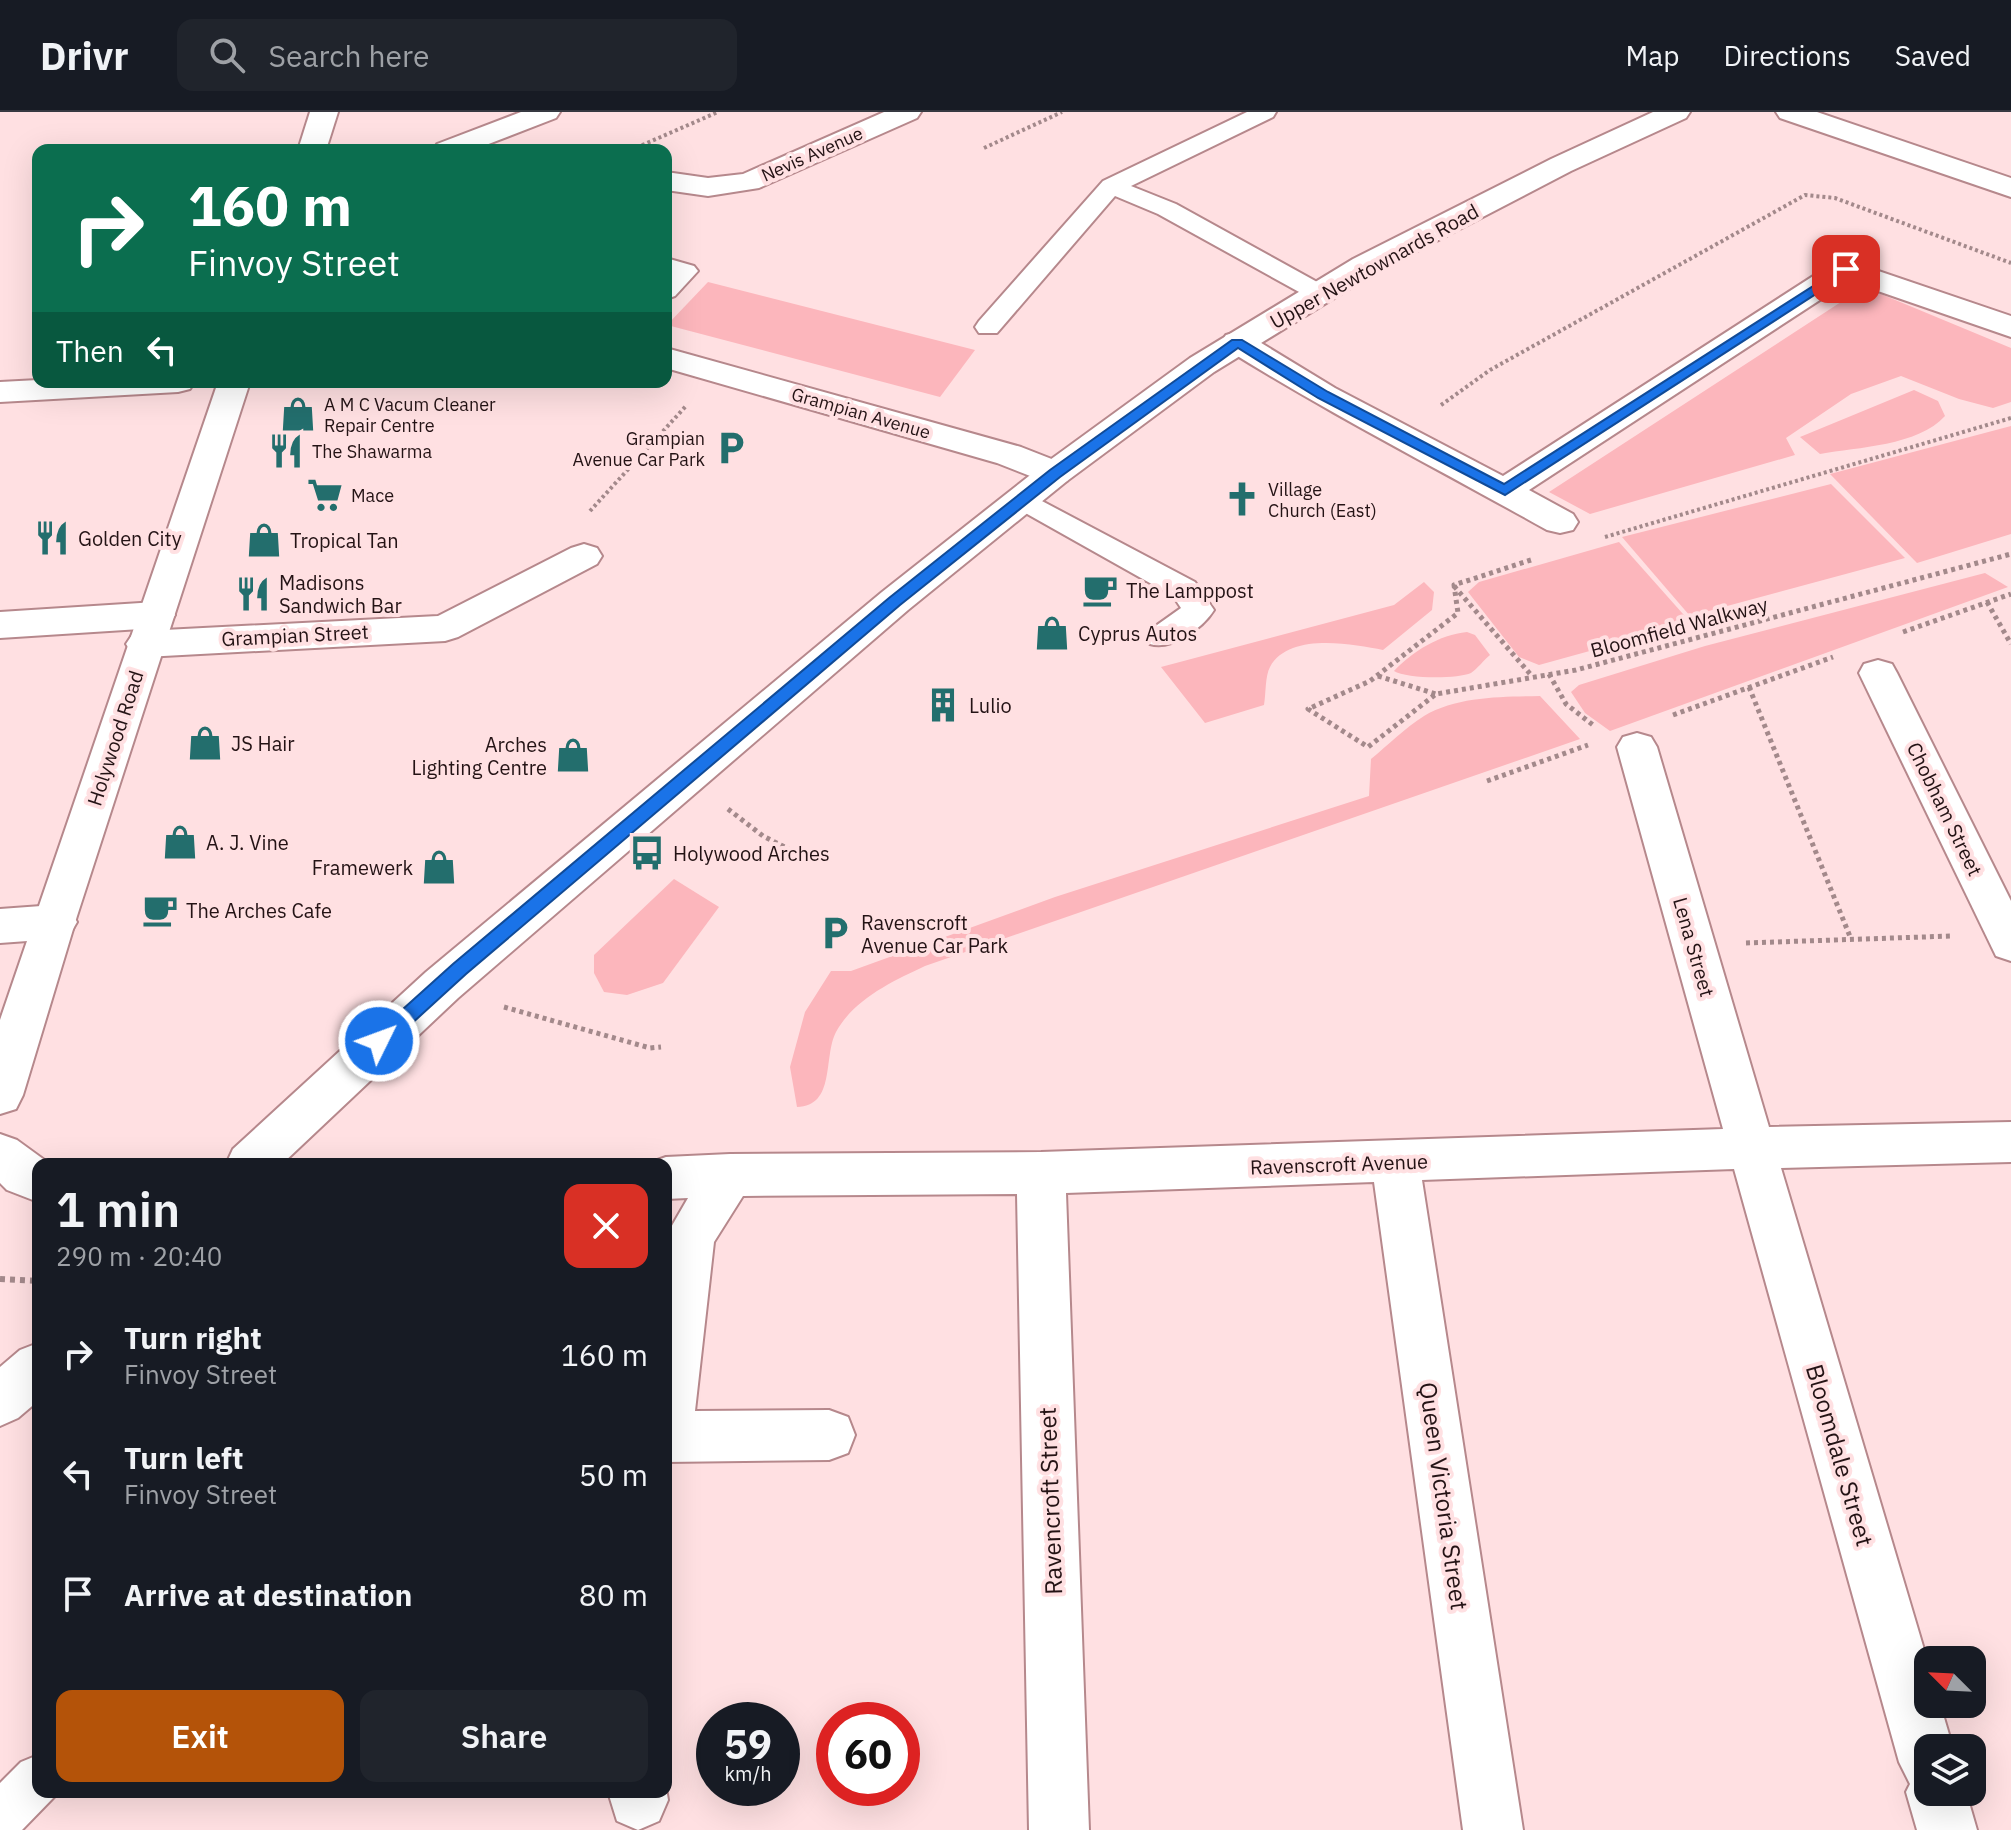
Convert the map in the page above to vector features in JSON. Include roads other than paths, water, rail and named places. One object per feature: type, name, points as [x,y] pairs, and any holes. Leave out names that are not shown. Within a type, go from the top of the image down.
[{"type":"street","points":[[314,144],[324,112]]},
{"type":"street","points":[[464,144],[546,112]]},
{"type":"street","name":"Nevis Avenue","points":[[672,182],[708,187],[749,182],[907,112]]},
{"type":"street","name":"Upper Newtownards Road","points":[[256,1158],[442,985],[895,601],[1039,486],[1237,342],[1364,266],[1561,165],[1676,112]]},
{"type":"street","points":[[1790,112],[2011,188]]},
{"type":"street","points":[[501,131],[530,143]]},
{"type":"street","points":[[1505,490],[1846,269],[2011,327]]},
{"type":"street","points":[[1237,342],[1323,395],[1401,434],[1560,522]]},
{"type":"street","name":"Grampian Avenue","points":[[672,360],[1009,455],[1039,486]]},
{"type":"street","points":[[0,392],[71,388]]},
{"type":"street","name":"Holywood Road","points":[[0,1095],[150,630],[232,388]]},
{"type":"street","name":"Grampian Street","points":[[0,625],[150,630],[445,628],[584,556]]},
{"type":"street","name":"Chobham Street","points":[[1878,673],[2009,940]]},
{"type":"street","name":"Lena Street","points":[[1626,741],[1693,945],[1751,1148]]},
{"type":"street","points":[[0,926],[55,922]]},
{"type":"street","name":"Ravenscroft Avenue","points":[[698,1177],[1041,1173],[2011,1142]]},
{"type":"street","name":"Bloomdale Street","points":[[1751,1148],[1920,1734]]},
{"type":"street","points":[[0,1154],[32,1178]]},
{"type":"street","name":"Queen Victoria Street","points":[[1395,1162],[1493,1830]]},
{"type":"street","name":"Ravencroft Street","points":[[1041,1173],[1059,1830]]},
{"type":"street","points":[[672,1386],[698,1177]]},
{"type":"street","points":[[0,1401],[32,1372]]},
{"type":"street","points":[[672,1436],[829,1435]]},
{"type":"street","points":[[1940,1806],[1947,1830]]},
{"type":"lane","points":[[988,327],[1111,186],[1265,112]]},
{"type":"lane","points":[[1111,186],[1167,209],[1319,293]]},
{"type":"lane","points":[[672,268],[685,271],[672,285]]},
{"type":"lane","points":[[1039,486],[1184,589],[1199,610],[1161,637]]},
{"type":"lane","points":[[0,1817],[32,1785]]},
{"type":"place","name":"A M C Vacum Cleaner Repair Centre","points":[[298,414]]},
{"type":"place","name":"Grampian Avenue Car Park","points":[[731,448]]},
{"type":"place","name":"The Shawarma","points":[[286,451]]},
{"type":"place","name":"Mace","points":[[325,495]]},
{"type":"place","name":"Village Church (East)","points":[[1242,499]]},
{"type":"place","name":"Golden City","points":[[52,538]]},
{"type":"place","name":"Tropical Tan","points":[[264,540]]},
{"type":"place","name":"The Lamppost","points":[[1100,590]]},
{"type":"place","name":"Madisons Sandwich Bar","points":[[253,594]]},
{"type":"place","name":"Cyprus Autos","points":[[1052,633]]},
{"type":"place","name":"Lulio","points":[[943,705]]},
{"type":"place","name":"JS Hair","points":[[205,743]]},
{"type":"place","name":"Arches Lighting Centre","points":[[573,755]]},
{"type":"place","name":"A. J. Vine","points":[[180,842]]},
{"type":"place","name":"Holywood Arches","points":[[647,853]]},
{"type":"place","name":"Framewerk","points":[[439,867]]},
{"type":"place","name":"The Arches Cafe","points":[[160,910]]},
{"type":"place","name":"Ravenscroft Avenue Car Park","points":[[835,933]]}]
